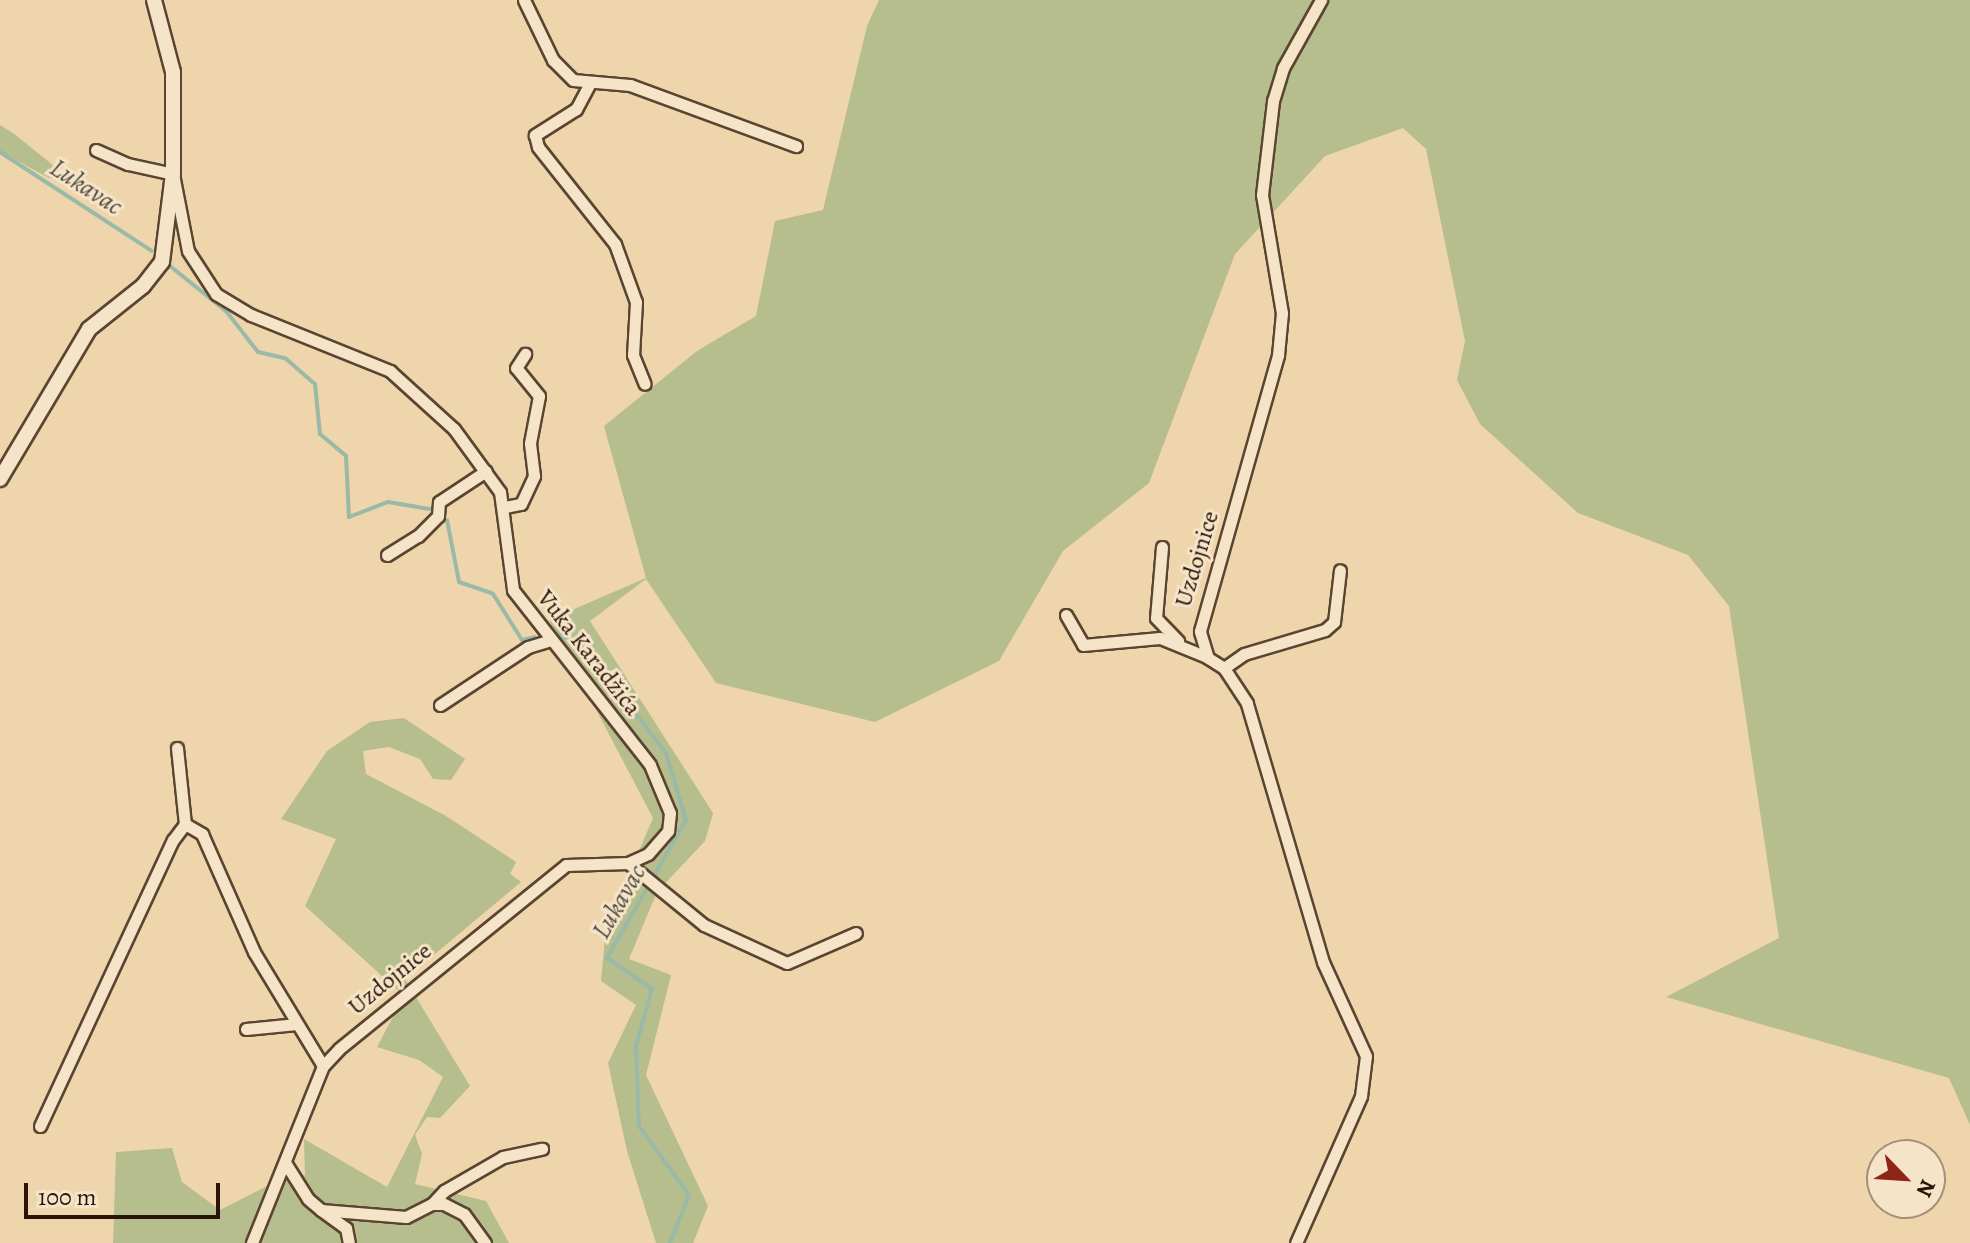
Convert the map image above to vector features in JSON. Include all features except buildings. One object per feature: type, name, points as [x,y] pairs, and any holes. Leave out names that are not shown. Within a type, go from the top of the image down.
[{"type":"street","name":"Vuka Karadžića","points":[[0,479],[89,329],[153,277],[162,262],[173,174],[173,72],[154,0]]},
{"type":"street","points":[[524,0],[553,60],[573,80],[630,85],[796,146]]},
{"type":"street","name":"Uzdojnice","points":[[1208,658],[1201,618],[1278,355],[1282,313],[1262,195],[1271,115],[1283,68],[1321,0]]},
{"type":"street","points":[[590,83],[576,109],[535,135],[538,147],[615,244],[636,302],[633,355],[645,384]]},
{"type":"street","points":[[96,150],[128,164],[173,174]]},
{"type":"street","name":"Vuka Karadžića","points":[[173,174],[188,251],[216,294],[251,315],[390,371],[454,429],[486,471],[505,507],[506,557],[513,590],[650,765],[667,795],[670,813],[661,843],[628,863]]},
{"type":"street","points":[[505,507],[521,504],[534,476],[530,443],[539,396],[516,368],[525,354]]},
{"type":"street","points":[[387,555],[418,536],[438,516],[439,502],[486,471]]},
{"type":"street","points":[[1162,547],[1156,618],[1180,643]]},
{"type":"street","points":[[1224,668],[1244,654],[1325,630],[1334,622],[1340,570]]},
{"type":"street","points":[[1066,615],[1083,645],[1160,638],[1180,643],[1224,668],[1247,703],[1323,962],[1366,1056],[1361,1096],[1296,1243]]},
{"type":"street","points":[[440,705],[528,647],[551,640]]},
{"type":"street","points":[[40,1126],[185,824],[177,748]]},
{"type":"street","points":[[185,824],[202,834],[254,952],[323,1066]]},
{"type":"street","points":[[628,863],[704,925],[787,963],[856,933]]},
{"type":"street","name":"Uzdojnice","points":[[286,1164],[323,1066],[547,877],[566,865],[628,863]]},
{"type":"street","points":[[246,1029],[297,1024]]},
{"type":"street","points":[[321,1210],[406,1217],[432,1204],[444,1191],[503,1157],[542,1149]]},
{"type":"street","points":[[286,1164],[308,1199],[346,1228],[349,1243]]},
{"type":"street","points":[[252,1243],[286,1164]]},
{"type":"street","points":[[432,1204],[464,1214],[485,1243]]},
{"type":"green space","points":[[879,0],[1970,0],[1970,1125],[1949,1078],[1666,997],[1779,938],[1729,606],[1688,555],[1578,513],[1480,424],[1457,380],[1465,341],[1426,149],[1403,128],[1325,156],[1235,254],[1149,483],[1063,551],[999,661],[875,722],[716,683],[646,579],[590,621],[713,813],[705,841],[657,892],[629,959],[671,975],[646,1075],[708,1206],[693,1243],[656,1243],[627,1151],[608,1063],[636,1005],[601,981],[606,928],[653,818],[549,620],[646,578],[604,426],[697,351],[756,316],[775,221],[823,210],[867,26]]},
{"type":"green space","points":[[0,125],[74,182],[47,177],[0,151]]},
{"type":"green space","points":[[404,718],[465,759],[451,780],[433,779],[420,759],[389,747],[363,751],[366,774],[446,816],[516,862],[510,874],[521,882],[405,979],[470,1086],[440,1118],[427,1117],[415,1135],[422,1154],[415,1184],[486,1201],[509,1243],[113,1243],[116,1152],[172,1148],[182,1182],[220,1210],[291,1174],[305,1175],[304,1139],[387,1187],[443,1077],[419,1060],[377,1047],[404,996],[305,906],[336,839],[281,819],[327,751],[370,722]]},
{"type":"waterway","name":"Lukavac","points":[[0,152],[152,251]]},
{"type":"waterway","name":"Lukavac","points":[[170,266],[226,311],[258,352],[285,358],[315,384],[320,434],[346,456],[349,517],[388,502],[429,509]]},
{"type":"waterway","name":"Lukavac","points":[[447,520],[459,582],[493,594],[522,640],[535,637]]},
{"type":"waterway","name":"Lukavac","points":[[558,633],[589,654],[666,753],[686,820],[607,958],[652,989],[636,1046],[639,1126],[689,1195],[670,1243]]}]
